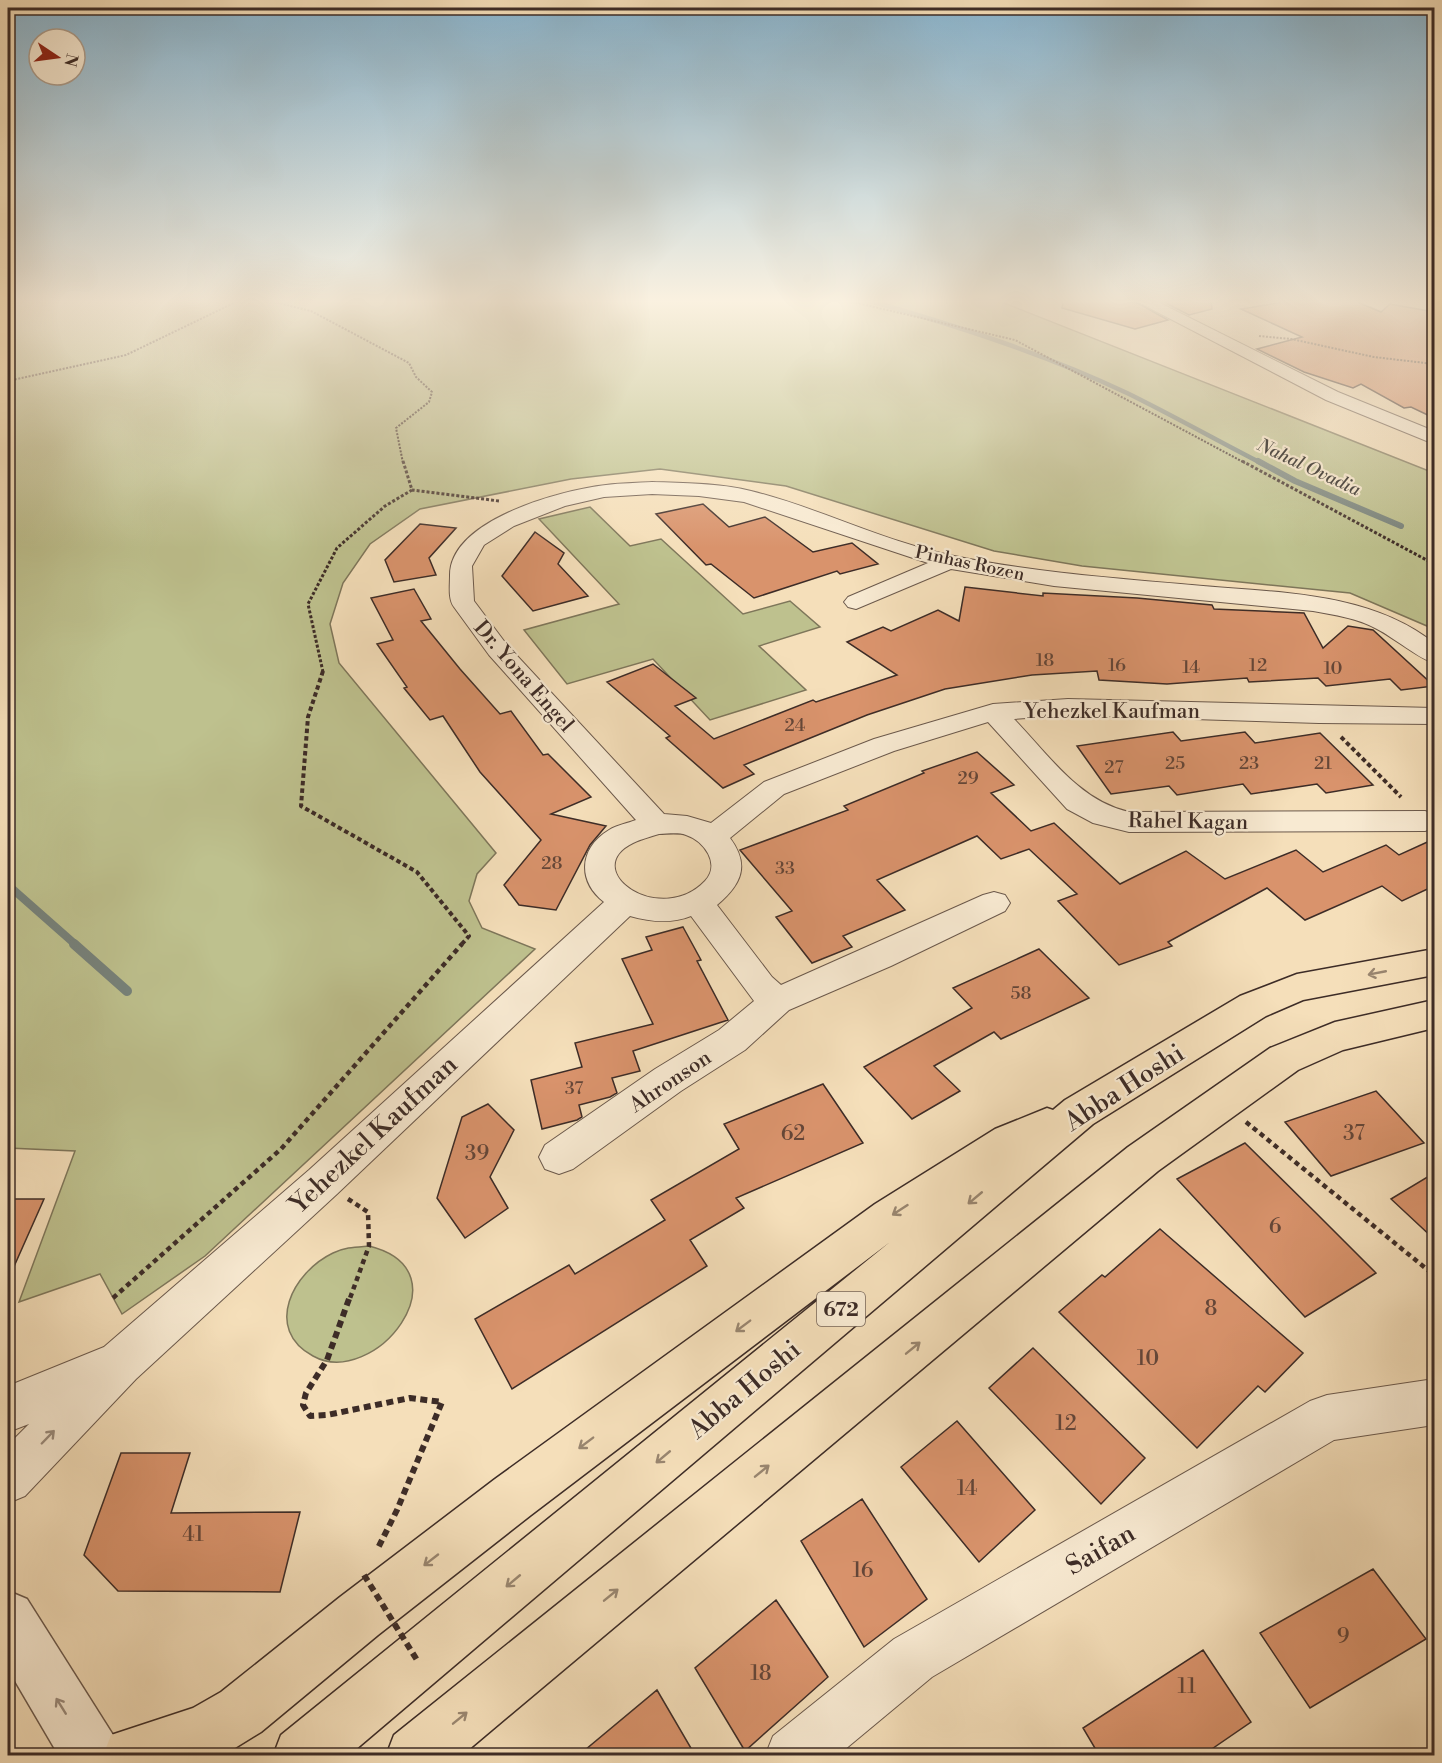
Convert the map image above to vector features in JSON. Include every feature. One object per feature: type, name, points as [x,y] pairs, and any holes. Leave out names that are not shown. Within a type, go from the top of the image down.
[{"type":"main road","name":"Abba Hoshi","points":[[302,1755],[1079,1112],[1253,1006],[1297,988],[1434,962]]},
{"type":"main road","points":[[415,1755],[1143,1159],[1284,1059],[1335,1037],[1434,1014]]},
{"type":"main road","points":[[132,1755],[206,1733],[242,1712],[359,1616],[495,1511],[890,1217],[1009,1141],[1079,1112]]},
{"type":"street","points":[[1307,383],[1332,396],[1434,438]]},
{"type":"street","name":"Pinhas Rozen","points":[[506,521],[559,501],[604,491],[652,488],[699,490],[747,496],[949,562],[1054,579],[1313,604],[1360,613],[1383,622],[1419,643],[1434,656]]},
{"type":"street","name":"Dr. Yona Engel","points":[[506,521],[475,541],[461,566],[462,602],[498,650],[656,824]]},
{"type":"street","points":[[856,602],[949,562]]},
{"type":"street","name":"Yehezkel Kaufman","points":[[712,837],[774,788],[884,745],[993,712],[1068,707],[1319,716],[1434,716]]},
{"type":"street","name":"Rahel Kagan","points":[[993,712],[1077,802],[1103,816],[1130,822],[1425,821]]},
{"type":"street","points":[[656,824],[677,824],[696,828],[712,837],[724,849],[728,864],[725,878],[715,892],[698,903],[661,911],[642,909],[624,903],[609,892],[600,878],[598,863],[605,849],[618,837],[636,828],[656,824]]},
{"type":"street","name":"Yehezkel Kaufman","points":[[8,1479],[120,1363],[323,1182],[624,903]]},
{"type":"street","points":[[698,903],[760,986],[777,1001]]},
{"type":"street","name":"Ahronson","points":[[559,1157],[668,1080],[732,1040],[777,1001],[879,957],[994,903]]},
{"type":"street","name":"Yehezkel Kaufman","points":[[8,1409],[120,1363]]},
{"type":"street","name":"Saifan","points":[[793,1755],[913,1658],[1327,1418],[1434,1402]]},
{"type":"street","points":[[8,1618],[92,1755]]},
{"type":"path","points":[[412,490],[406,476],[396,428],[429,402],[432,392],[423,383]]},
{"type":"path","points":[[1096,383],[1434,564]]},
{"type":"path","points":[[113,1298],[281,1149],[470,936],[417,872],[301,806],[308,717],[323,672],[308,604],[337,548],[385,506],[412,490],[489,498],[531,512]]},
{"type":"path","points":[[1319,716],[1425,821]]},
{"type":"path","points":[[1265,1138],[1434,1275]]},
{"type":"path","points":[[323,1182],[368,1212],[369,1246],[327,1360],[306,1393],[303,1405],[310,1416],[410,1398],[442,1402],[397,1510],[374,1556]]},
{"type":"path","points":[[369,1566],[364,1575],[417,1660]]},
{"type":"green space","points":[[8,383],[1207,383],[1434,473],[1434,629],[1350,593],[1082,566],[994,551],[786,486],[660,469],[571,479],[420,509],[370,544],[343,583],[330,624],[339,663],[496,853],[477,874],[469,901],[482,928],[535,949],[205,1256],[122,1314],[100,1274],[19,1302],[75,1151],[8,1148]]},
{"type":"green space","points":[[590,507],[630,546],[661,539],[743,614],[790,601],[820,627],[759,646],[806,690],[710,720],[653,659],[567,684],[524,630],[619,604],[539,519]]},
{"type":"green space","points":[[369,1246],[398,1259],[411,1279],[411,1301],[401,1323],[384,1343],[362,1357],[337,1362],[313,1356],[298,1345],[289,1331],[287,1317],[289,1302],[296,1287],[306,1273],[333,1253],[346,1248]]},
{"type":"building","points":[[1339,383],[1434,383],[1434,418],[1411,407],[1404,408],[1361,384],[1353,388]]},
{"type":"building","points":[[703,504],[729,527],[765,517],[813,552],[852,543],[878,564],[840,574],[837,571],[754,598],[711,564],[706,565],[656,514]]},
{"type":"building","points":[[420,524],[456,528],[429,558],[436,575],[394,582],[385,560]]},
{"type":"building","points":[[535,532],[564,553],[558,564],[588,596],[533,611],[502,576]]},
{"type":"building","points":[[965,587],[1043,596],[1043,593],[1137,598],[1212,605],[1214,609],[1304,613],[1323,648],[1348,626],[1373,630],[1434,686],[1401,690],[1390,679],[1326,686],[1318,678],[1249,682],[1247,678],[1167,684],[1099,680],[1097,671],[1032,675],[945,689],[867,715],[744,765],[754,774],[723,788],[666,738],[670,736],[607,682],[653,664],[696,698],[675,706],[714,739],[813,700],[816,702],[897,675],[847,642],[883,627],[891,631],[938,610],[959,621]]},
{"type":"building","points":[[414,589],[431,619],[421,621],[460,669],[500,714],[511,711],[543,755],[548,754],[591,797],[551,814],[606,826],[590,845],[556,910],[519,905],[504,885],[541,840],[480,772],[443,716],[430,720],[404,688],[407,687],[377,644],[393,640],[371,598]]},
{"type":"building","points":[[1173,732],[1181,741],[1245,732],[1255,743],[1320,733],[1373,785],[1326,793],[1317,784],[1251,794],[1243,784],[1177,795],[1169,786],[1111,794],[1077,746]]},
{"type":"building","points":[[977,752],[1014,785],[991,793],[1031,831],[1054,823],[1120,884],[1186,851],[1225,879],[1296,850],[1323,872],[1386,845],[1399,855],[1434,839],[1434,886],[1402,901],[1382,886],[1305,920],[1267,888],[1168,942],[1172,946],[1119,965],[1058,901],[1077,894],[1029,849],[1001,859],[977,836],[877,880],[905,910],[843,936],[852,947],[812,963],[776,917],[792,911],[740,850],[848,810],[844,806],[924,773],[922,771]]},
{"type":"building","points":[[683,927],[701,960],[697,961],[728,1020],[633,1051],[640,1071],[612,1078],[617,1093],[579,1105],[582,1117],[577,1120],[542,1129],[531,1080],[582,1067],[575,1043],[653,1024],[622,959],[652,950],[646,937]]},
{"type":"building","points":[[1039,949],[1089,998],[1001,1039],[994,1032],[934,1066],[960,1091],[912,1119],[864,1067],[972,1008],[953,988]]},
{"type":"building","points":[[823,1084],[863,1143],[736,1198],[744,1208],[690,1240],[707,1266],[512,1389],[475,1319],[569,1265],[575,1274],[665,1220],[651,1200],[739,1149],[724,1124]]},
{"type":"building","points":[[1376,1091],[1424,1143],[1331,1176],[1285,1122]]},
{"type":"building","points":[[488,1104],[514,1130],[490,1177],[508,1208],[465,1238],[437,1198],[462,1117]]},
{"type":"building","points":[[1245,1143],[1376,1273],[1305,1317],[1177,1179]]},
{"type":"building","points":[[1434,1173],[1434,1239],[1391,1199]]},
{"type":"building","points":[[8,1199],[44,1199],[8,1280]]},
{"type":"building","points":[[1160,1229],[1303,1353],[1265,1392],[1258,1386],[1197,1448],[1059,1312],[1102,1275],[1105,1277]]},
{"type":"building","points":[[1033,1348],[1145,1458],[1101,1504],[989,1388]]},
{"type":"building","points":[[957,1421],[1035,1510],[979,1562],[901,1467]]},
{"type":"building","points":[[121,1453],[190,1453],[171,1513],[300,1512],[280,1592],[118,1591],[84,1555]]},
{"type":"building","points":[[862,1499],[927,1599],[864,1647],[801,1541]]},
{"type":"building","points":[[1373,1569],[1426,1639],[1310,1708],[1260,1633]]},
{"type":"building","points":[[776,1600],[828,1677],[745,1751],[695,1668]]},
{"type":"building","points":[[1203,1650],[1251,1722],[1203,1755],[1099,1755],[1083,1728]]},
{"type":"building","points":[[657,1690],[695,1755],[579,1755]]},
{"type":"waterway","name":"Nahal Ovadia","points":[[1105,383],[1261,463]]},
{"type":"waterway","name":"Nahal Ovadia","points":[[1258,461],[1295,481],[1401,526]]},
{"type":"waterway","points":[[8,885],[76,945]]},
{"type":"waterway","points":[[74,944],[127,991]]}]
